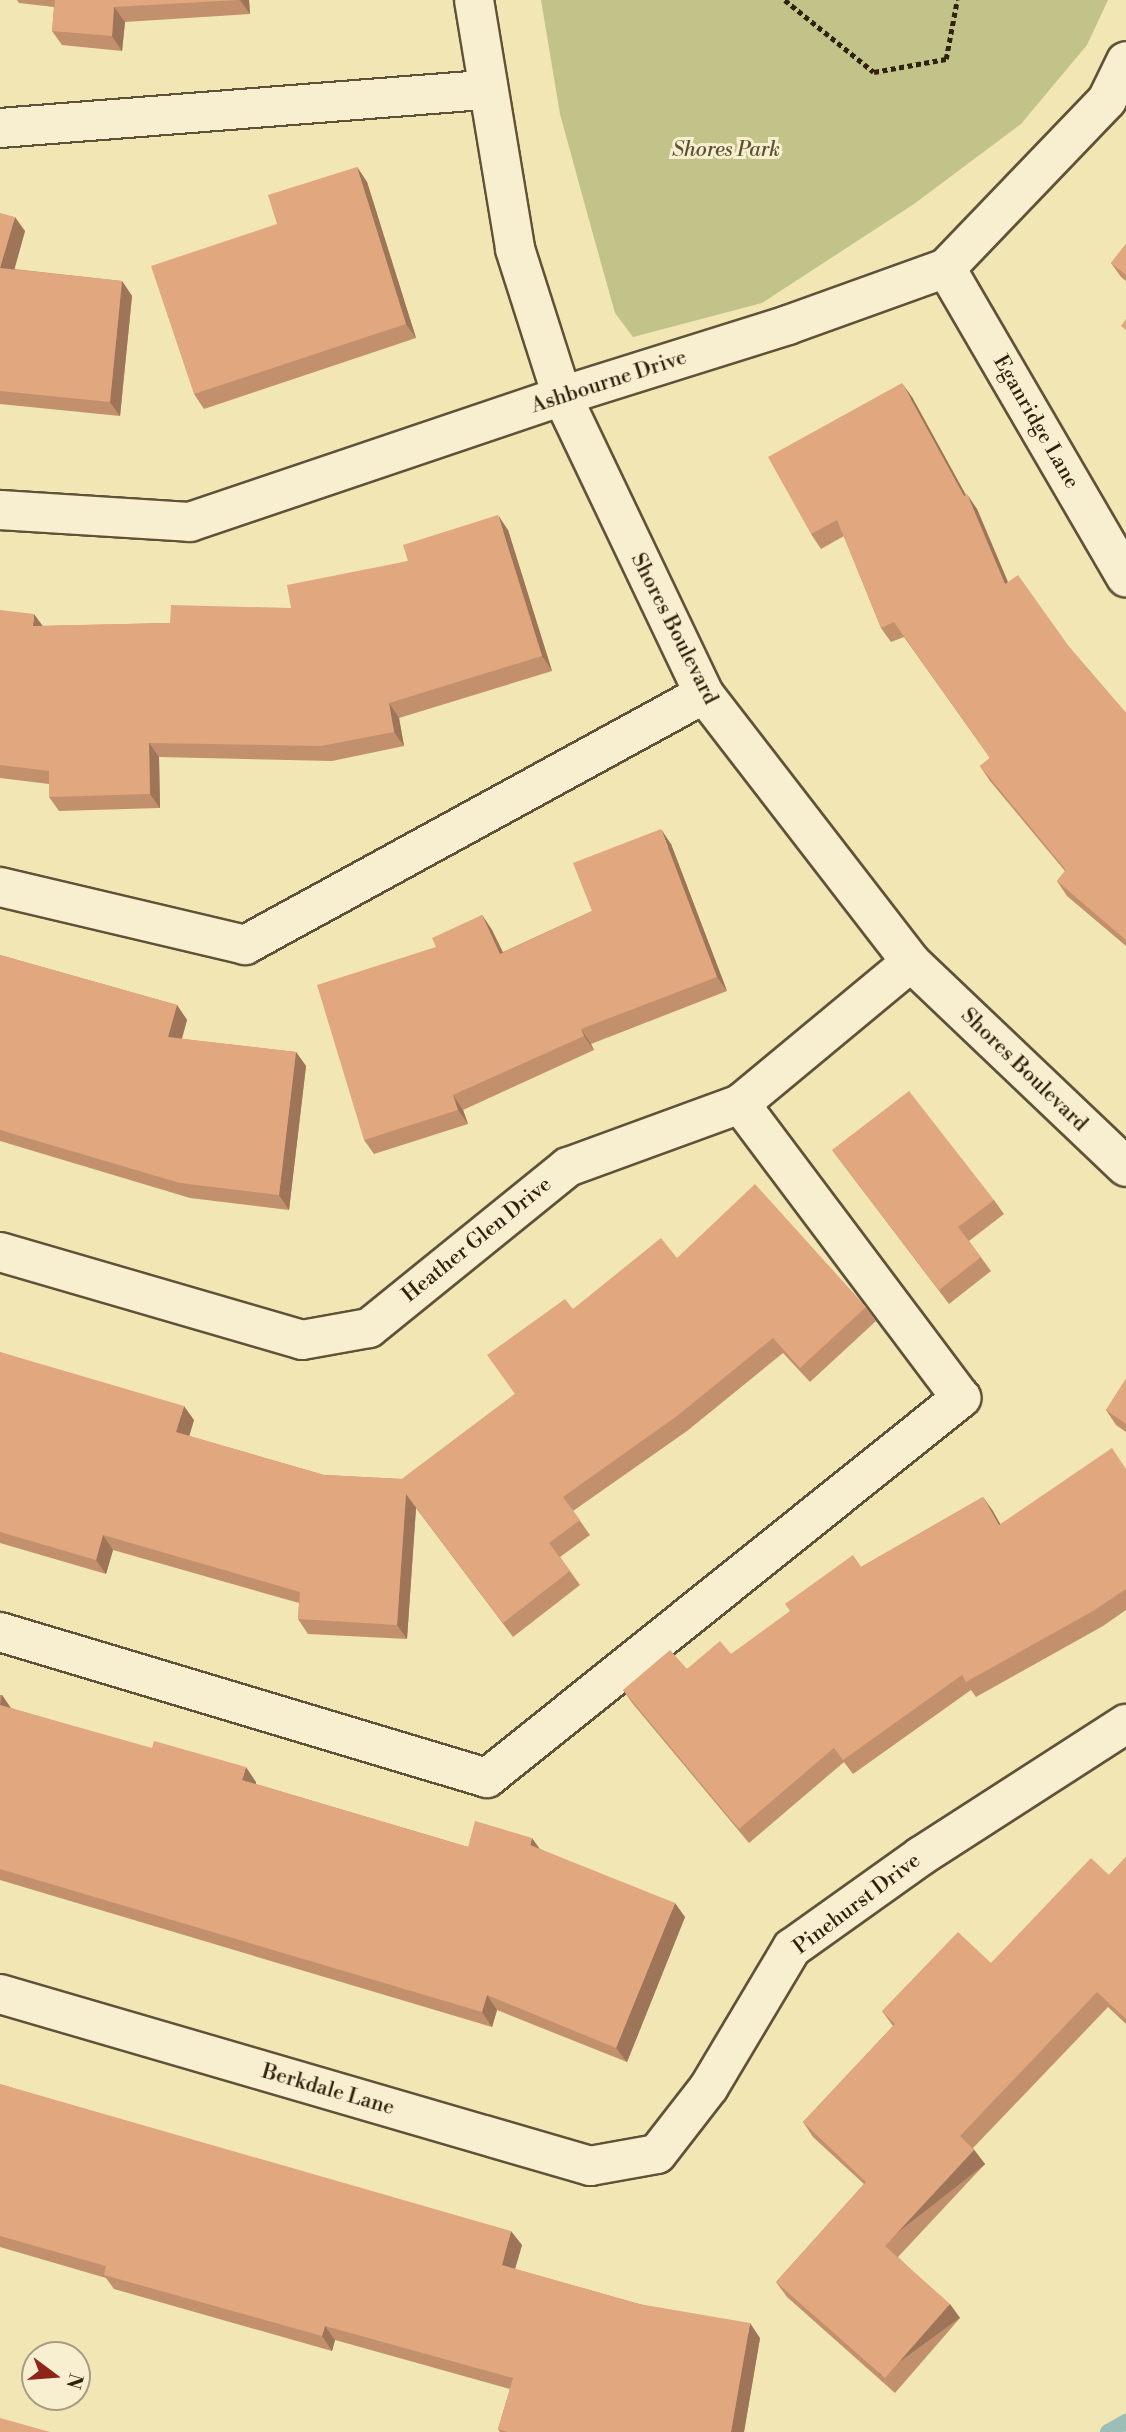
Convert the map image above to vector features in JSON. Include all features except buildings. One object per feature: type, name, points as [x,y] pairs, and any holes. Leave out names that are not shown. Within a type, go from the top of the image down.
[{"type":"street","name":"Shores Boulevard","points":[[474,0],[515,248],[562,396],[704,694],[911,962],[1126,1167]]},
{"type":"street","name":"Ashbourne Drive","points":[[0,510],[190,522],[562,396],[788,325],[946,268],[1107,100],[1126,61]]},
{"type":"street","points":[[0,128],[487,90]]},
{"type":"street","name":"Eganridge Lane","points":[[946,268],[1126,577]]},
{"type":"street","points":[[0,887],[245,945],[704,694]]},
{"type":"street","name":"Heather Glen Drive","points":[[0,1252],[302,1340],[369,1328],[568,1167],[740,1104],[911,962]]},
{"type":"street","points":[[0,1632],[487,1778],[961,1398],[740,1104]]},
{"type":"street","name":"Pinehurst Drive","points":[[657,2154],[709,2087],[792,1948],[921,1856],[1126,1724]]},
{"type":"street","name":"Berkdale Lane","points":[[0,1994],[590,2166],[657,2154]]},
{"type":"path","points":[[785,0],[874,72],[946,59],[957,0]]},
{"type":"green space","name":"Shores Park","points":[[541,0],[1108,0],[1087,45],[1021,124],[914,204],[762,303],[633,337],[615,313],[560,114]]},
{"type":"waterway","points":[[1108,2432],[1126,2422]]}]
